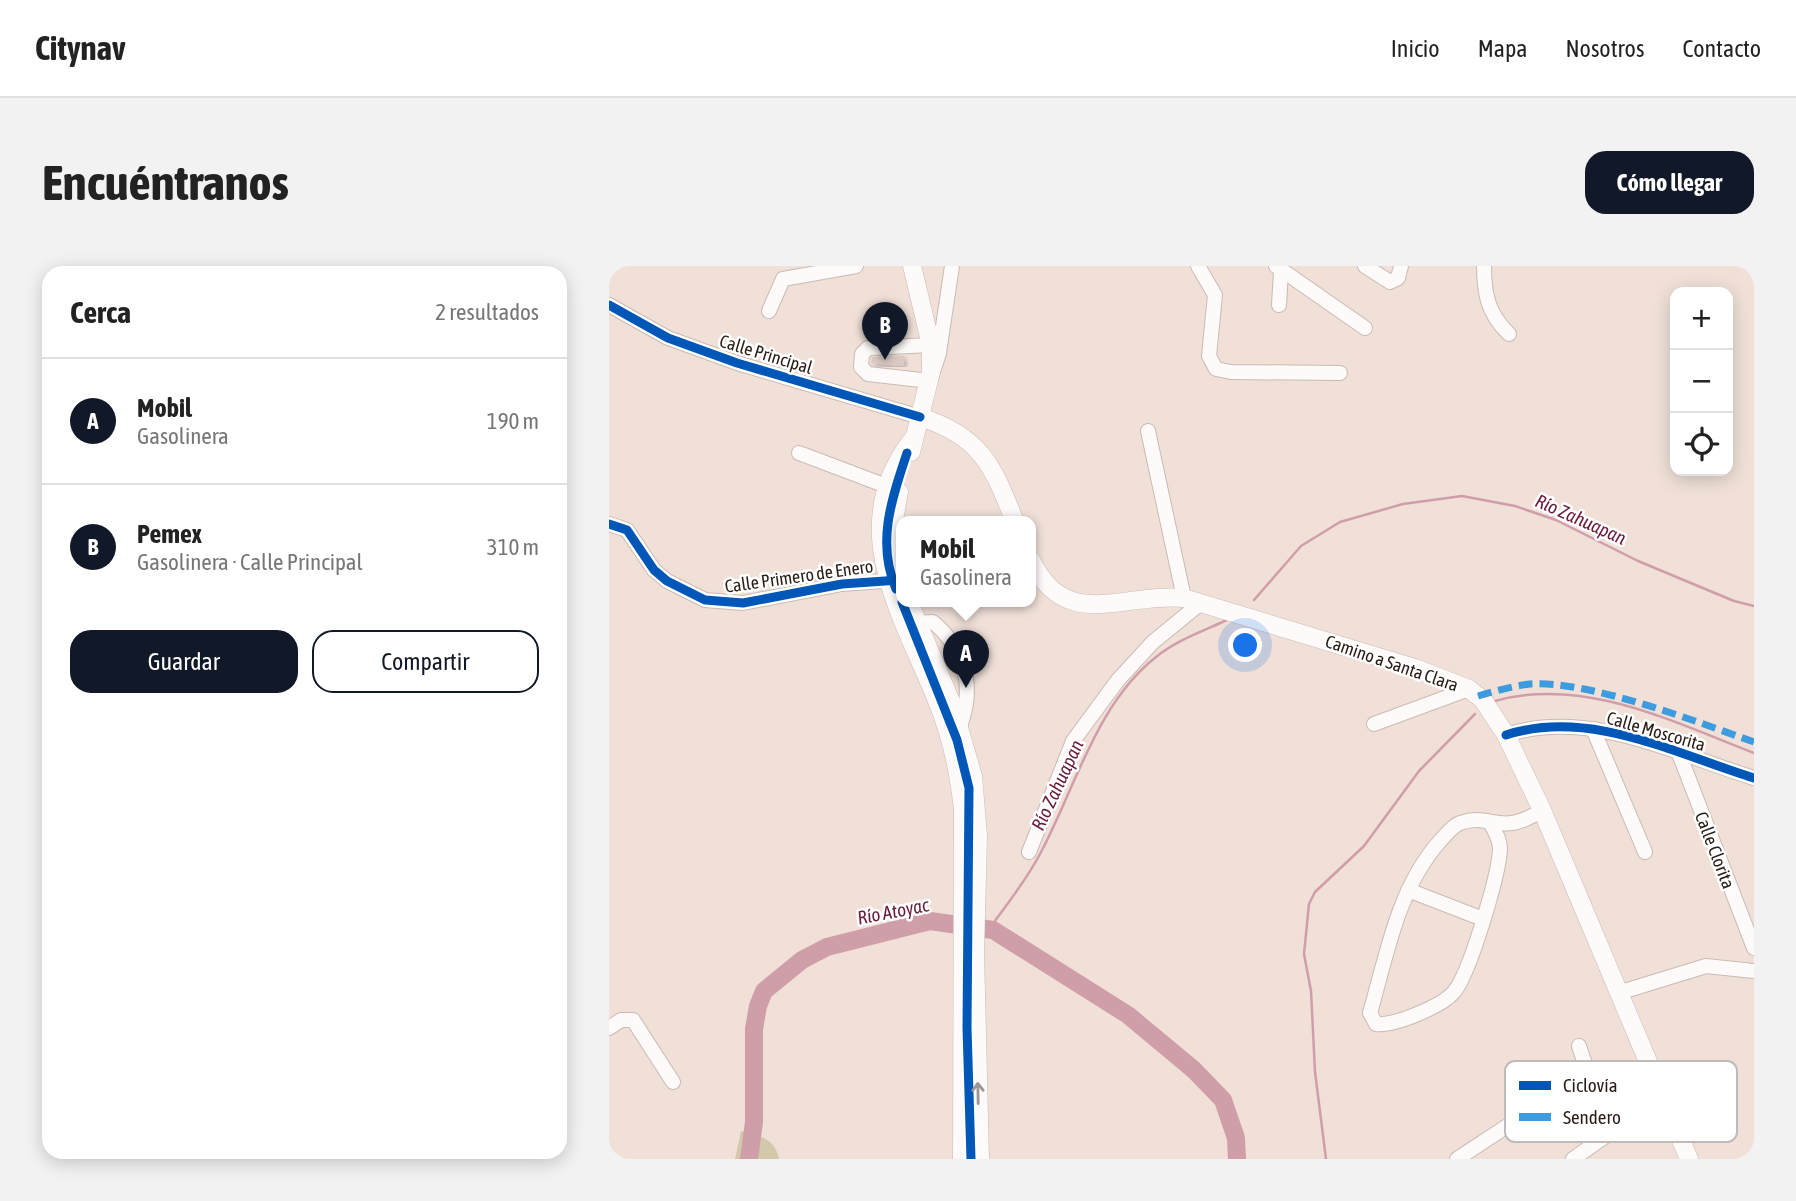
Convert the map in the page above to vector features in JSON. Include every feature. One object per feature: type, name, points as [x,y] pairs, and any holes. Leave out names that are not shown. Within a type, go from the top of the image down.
[{"type":"main road","points":[[896,582],[893,520],[911,457],[912,440],[930,381],[931,345],[912,266]]},
{"type":"main road","points":[[920,417],[960,433],[977,447],[993,468],[1009,516]]},
{"type":"main road","points":[[896,582],[879,536],[889,487],[900,455],[912,440]]},
{"type":"main road","name":"Camino a Santa Clara","points":[[1036,568],[1052,592],[1076,603],[1101,605],[1149,598],[1193,600],[1415,668],[1469,689],[1492,711],[1542,810],[1647,1061]]},
{"type":"main road","points":[[905,607],[967,777]]},
{"type":"main road","points":[[910,607],[911,622],[960,726],[967,777],[963,810],[969,878],[969,1028],[962,1159]]},
{"type":"main road","points":[[969,1028],[980,1159]]},
{"type":"main road","name":"Camino a Santa Clara","points":[[1682,1142],[1689,1159]]},
{"type":"street","points":[[769,311],[783,279],[856,266]]},
{"type":"street","points":[[931,345],[868,348],[862,354],[861,367],[868,374],[930,381],[939,352],[953,266]]},
{"type":"street","points":[[1198,266],[1215,295],[1209,356],[1216,369],[1231,372],[1340,373]]},
{"type":"street","points":[[1365,266],[1390,282],[1398,278],[1401,266]]},
{"type":"street","points":[[1484,266],[1485,298],[1496,321],[1509,334]]},
{"type":"street","points":[[1279,269],[1279,305]]},
{"type":"street","points":[[1279,269],[1365,328]]},
{"type":"street","name":"Calle Principal","points":[[609,305],[668,338],[737,363],[920,417]]},
{"type":"street","points":[[924,309],[944,313]]},
{"type":"street","points":[[1029,852],[1073,741],[1118,680],[1193,600],[1148,431]]},
{"type":"street","points":[[799,453],[889,487]]},
{"type":"street","name":"Calle Primero de Enero","points":[[609,524],[627,530],[654,570],[667,581],[705,600],[743,603],[842,584],[896,582]]},
{"type":"street","points":[[911,622],[933,622],[950,638],[961,658],[968,687],[960,726]]},
{"type":"street","points":[[1374,724],[1469,689]]},
{"type":"street","name":"Calle Moscorita","points":[[1506,735],[1536,728],[1593,729],[1678,751],[1754,778]]},
{"type":"street","points":[[1593,729],[1646,852]]},
{"type":"street","name":"Calle Clorita","points":[[1678,751],[1754,948]]},
{"type":"street","points":[[1491,824],[1500,849],[1483,919],[1461,983],[1449,997],[1394,1024],[1376,1024],[1370,1013],[1408,890],[1430,853],[1454,826],[1472,822],[1515,824],[1542,810]]},
{"type":"street","points":[[1408,890],[1483,919]]},
{"type":"street","points":[[1618,993],[1706,966],[1754,971]]},
{"type":"street","points":[[609,1028],[621,1020],[633,1020],[673,1082]]},
{"type":"street","points":[[1579,1046],[1584,1061]]},
{"type":"street","points":[[1462,1158],[1505,1129]]},
{"type":"street","points":[[1573,1159],[1596,1142]]},
{"type":"shaded area","points":[[741,1131],[770,1142],[779,1159],[735,1159]]},
{"type":"building","points":[[904,356],[903,366],[871,363],[872,357]]},
{"type":"waterway","name":"Río Zahuapan","points":[[1254,600],[1301,546],[1340,522],[1403,504],[1462,496],[1515,506],[1556,520],[1638,561],[1734,601],[1754,606]]},
{"type":"waterway","name":"Río Zahuapan","points":[[989,929],[1035,864],[1089,749],[1117,698],[1135,676],[1164,651],[1227,620]]},
{"type":"waterway","points":[[1495,701],[1528,695],[1561,694],[1594,698],[1660,716],[1754,753]]},
{"type":"waterway","points":[[1326,1159],[1315,1072],[1311,991],[1304,954],[1309,904],[1315,892],[1364,846],[1419,771],[1475,714]]},
{"type":"waterway","name":"Río Atoyac","points":[[749,1159],[754,1122],[754,1029],[764,991],[802,960],[827,947],[930,921],[993,930],[1128,1015],[1194,1070],[1223,1100],[1236,1138],[1237,1159]]},
{"type":"marked path","points":[[1478,696],[1530,684],[1582,689],[1643,704],[1754,742]]},
{"type":"cycle path","points":[[609,305],[668,338],[737,363],[920,417]]},
{"type":"cycle path","points":[[896,589],[887,554],[888,520],[907,453]]},
{"type":"cycle path","points":[[609,524],[627,530],[654,570],[667,581],[705,600],[743,603],[842,584],[896,580]]},
{"type":"cycle path","points":[[904,607],[957,740],[969,788],[967,1028],[971,1159]]},
{"type":"cycle path","points":[[1506,735],[1537,728],[1600,730],[1632,737],[1754,778]]},
{"type":"place","name":"Pemex","points":[[885,360]]},
{"type":"place","name":"Mobil","points":[[966,688]]}]
